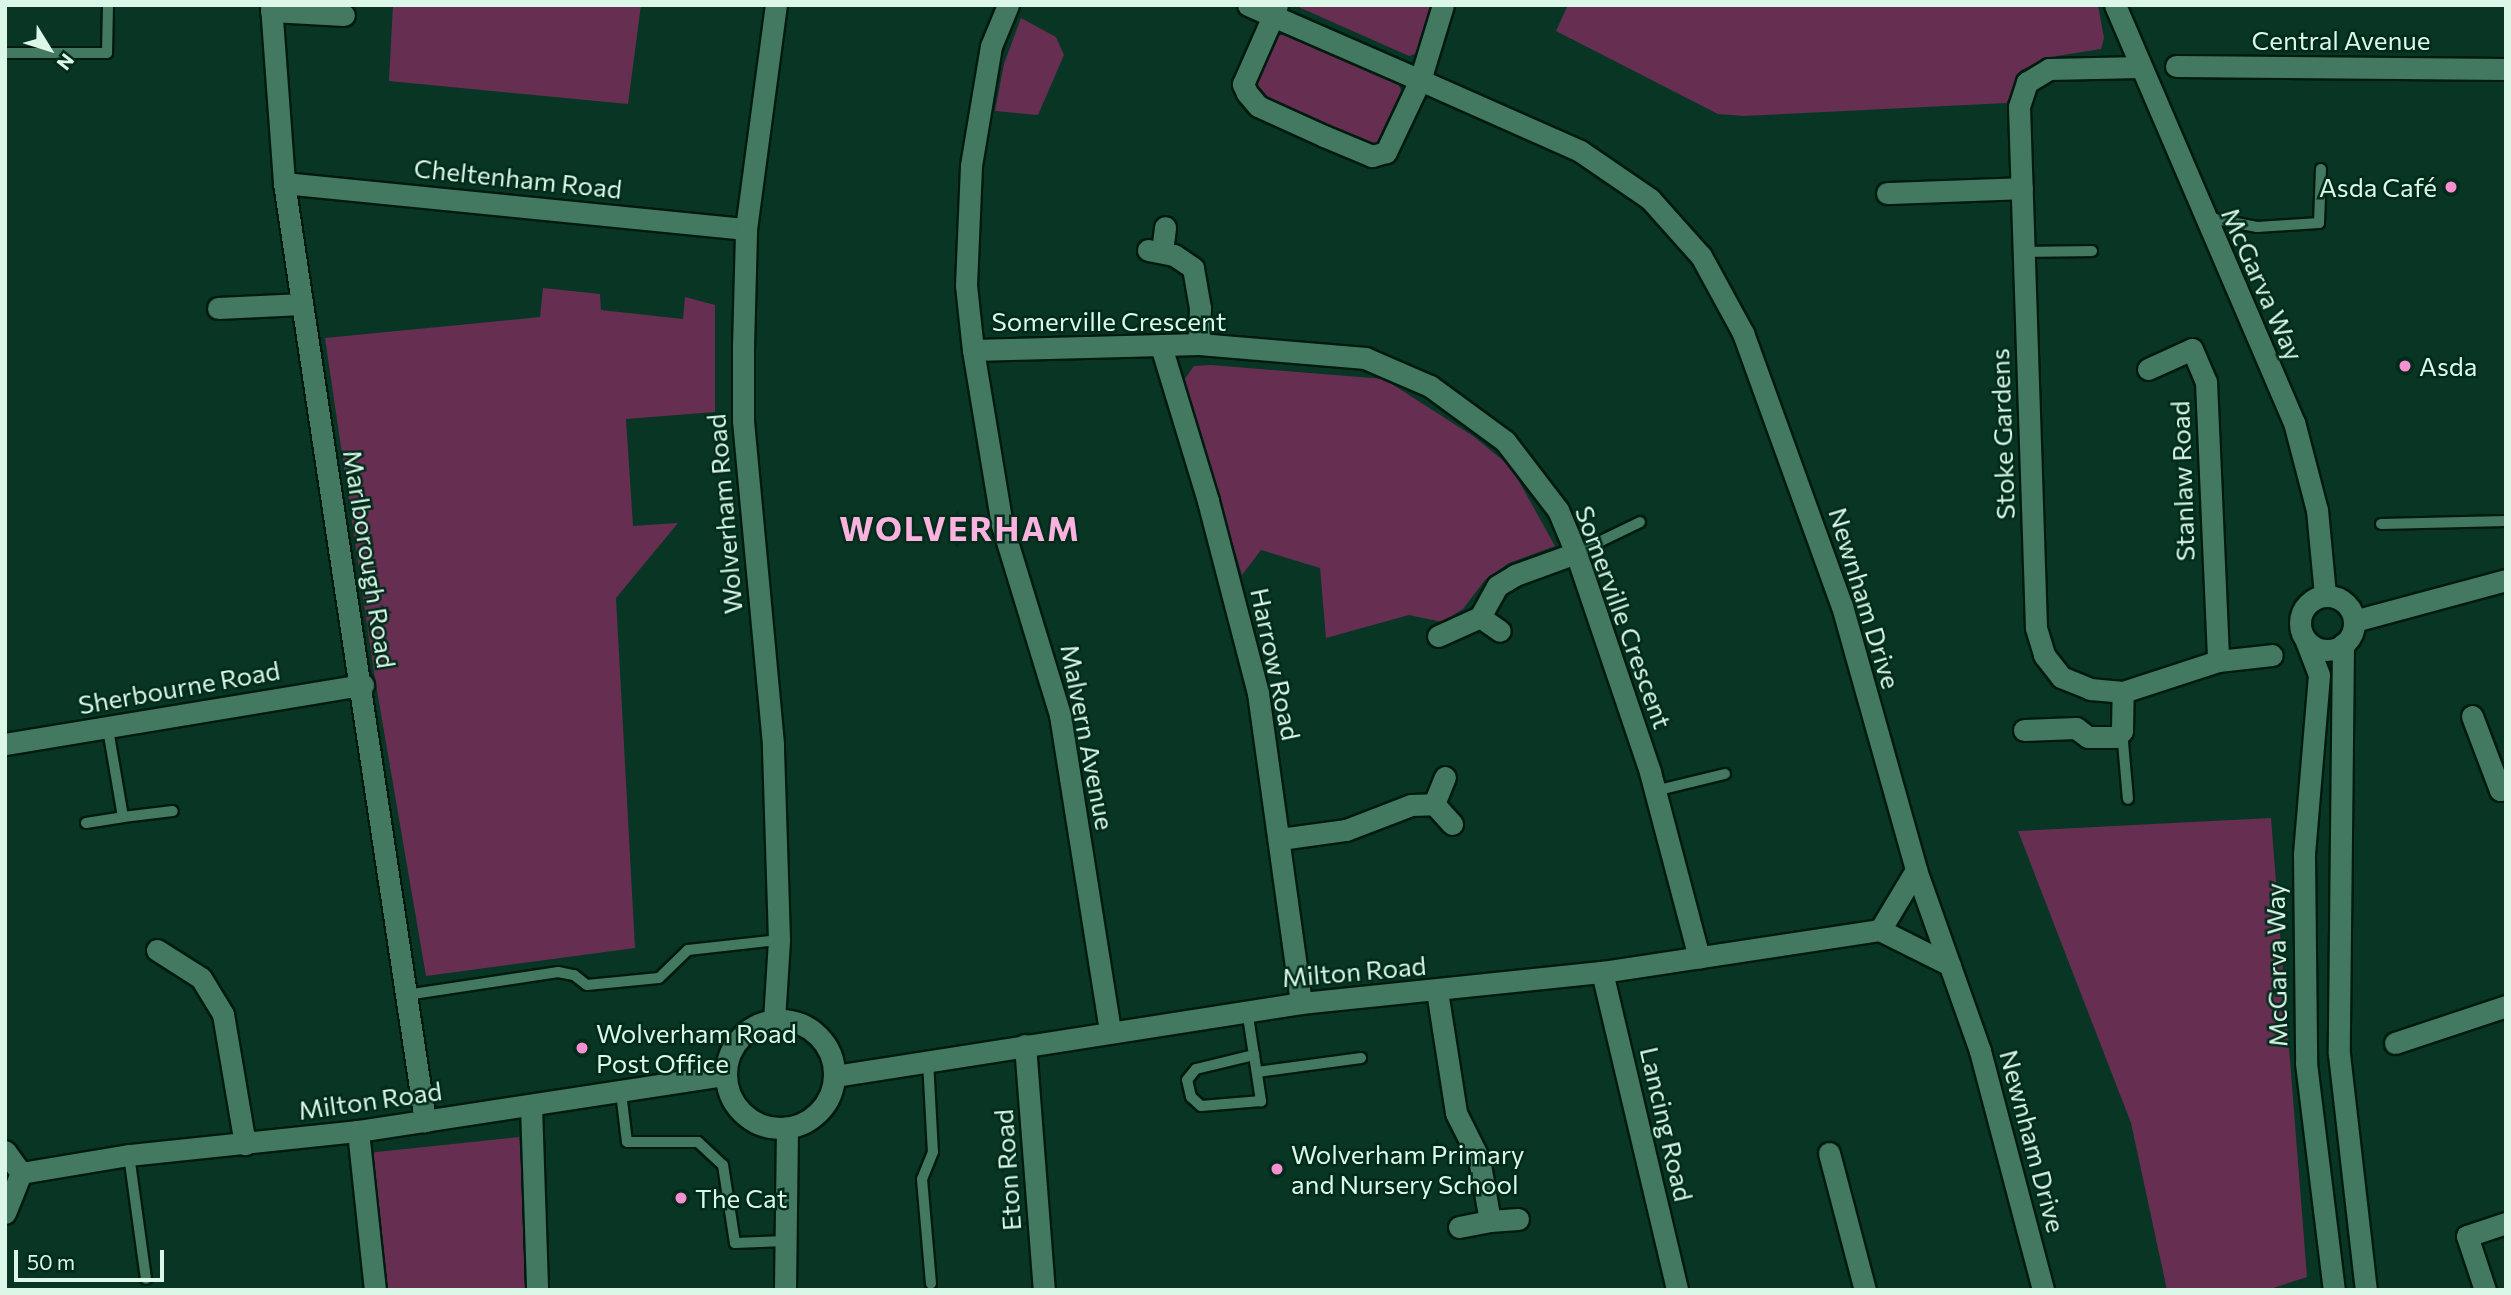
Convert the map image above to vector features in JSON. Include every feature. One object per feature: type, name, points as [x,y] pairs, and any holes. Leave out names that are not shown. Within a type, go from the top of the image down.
[{"type":"street","name":"Wolverham Road","points":[[774,1020],[779,940],[773,744],[743,421],[746,229],[775,5]]},
{"type":"street","name":"Malvern Avenue","points":[[1008,5],[992,47],[971,166],[966,285],[973,350],[1002,525],[1060,715],[1110,1030]]},
{"type":"street","name":"Newnham Drive","points":[[1248,5],[1275,11],[1580,151],[1650,200],[1701,256],[1743,333],[1842,606],[1916,870],[1980,1051],[2043,1290]]},
{"type":"street","points":[[1275,11],[1243,83],[1247,93],[1258,106],[1372,156],[1386,152],[1420,79],[1443,5]]},
{"type":"street","name":"McGarva Way","points":[[2115,5],[2203,216],[2294,422],[2317,510],[2325,594]]},
{"type":"street","points":[[271,8],[344,15]]},
{"type":"street","name":"Marlborough Road","points":[[271,8],[284,183],[363,685],[425,1121]]},
{"type":"street","name":"Central Avenue","points":[[2176,66],[2506,69]]},
{"type":"street","name":"Stoke Gardens","points":[[2141,67],[2049,69],[2027,82],[2019,107],[2036,628],[2044,655],[2061,677],[2090,689],[2123,692],[2218,661],[2272,655]]},
{"type":"street","name":"Cheltenham Road","points":[[284,183],[746,229]]},
{"type":"street","points":[[1887,193],[2022,188]]},
{"type":"street","points":[[1166,227],[1155,251],[1194,268],[1200,308],[1199,344]]},
{"type":"street","points":[[218,308],[302,304]]},
{"type":"street","name":"Somerville Crescent","points":[[973,350],[1199,344],[1365,359],[1430,386],[1505,441],[1530,468],[1558,510],[1576,553],[1655,792],[1699,958]]},
{"type":"street","name":"Harrow Road","points":[[1161,346],[1209,501],[1258,693],[1301,1003]]},
{"type":"street","name":"Stanlaw Road","points":[[2148,369],[2192,349],[2206,382],[2218,661]]},
{"type":"street","points":[[1438,636],[1480,617],[1497,586],[1576,553]]},
{"type":"street","points":[[2366,1290],[2339,1054],[2343,644],[2354,621],[2506,580]]},
{"type":"street","points":[[2343,644],[2320,649],[2306,641],[2301,614],[2305,606],[2325,594],[2343,600],[2354,621]]},
{"type":"street","points":[[1480,617],[1500,631]]},
{"type":"street","name":"McGarva Way","points":[[2306,641],[2319,675],[2304,855],[2306,1063],[2334,1290]]},
{"type":"street","name":"Sherbourne Road","points":[[5,744],[363,685]]},
{"type":"street","points":[[2024,730],[2076,728],[2103,740],[2122,731],[2123,692]]},
{"type":"street","points":[[2473,716],[2500,790],[2506,788]]},
{"type":"street","points":[[1434,804],[1446,777]]},
{"type":"street","points":[[1280,839],[1346,830],[1411,806],[1434,804]]},
{"type":"street","points":[[1434,804],[1452,824]]},
{"type":"street","points":[[1916,870],[1880,930],[1950,965]]},
{"type":"street","name":"Milton Road","points":[[835,1076],[1247,1010],[1602,972],[1880,930]]},
{"type":"street","points":[[157,950],[201,978],[223,1014],[245,1144]]},
{"type":"street","name":"Lancing Road","points":[[1602,972],[1677,1290]]},
{"type":"street","points":[[1437,991],[1456,1113],[1479,1159],[1490,1221]]},
{"type":"street","points":[[2395,1043],[2506,1006]]},
{"type":"street","points":[[774,1020],[793,1021],[819,1035],[830,1050],[835,1076],[828,1100],[816,1115],[787,1132],[747,1117],[734,1102],[726,1075],[736,1042],[750,1029],[774,1020]]},
{"type":"street","name":"Eton Road","points":[[1025,1045],[1044,1290]]},
{"type":"street","name":"Milton Road","points":[[21,1173],[129,1155],[358,1132],[726,1075]]},
{"type":"street","points":[[531,1106],[537,1290]]},
{"type":"street","points":[[358,1132],[375,1290]]},
{"type":"street","points":[[785,1290],[787,1132]]},
{"type":"street","points":[[5,1151],[21,1173],[5,1213]]},
{"type":"street","points":[[1829,1153],[1865,1290]]},
{"type":"street","points":[[1459,1227],[1518,1219]]},
{"type":"street","points":[[2485,1290],[2467,1236],[2506,1223]]},
{"type":"lane","points":[[5,53],[107,53],[108,5]]},
{"type":"lane","points":[[2203,216],[2257,227],[2319,223],[2321,169]]},
{"type":"lane","points":[[2024,252],[2092,251]]},
{"type":"lane","points":[[2381,524],[2506,521]]},
{"type":"lane","points":[[1576,553],[1640,522]]},
{"type":"lane","points":[[108,729],[122,817]]},
{"type":"lane","points":[[2122,731],[2128,799]]},
{"type":"lane","points":[[1655,792],[1724,774]]},
{"type":"lane","points":[[86,823],[173,811]]},
{"type":"lane","points":[[406,995],[558,972],[574,975],[587,985],[659,978],[688,950],[779,940]]},
{"type":"lane","points":[[1247,1010],[1254,1055],[1256,1072],[1261,1101],[1201,1106],[1191,1097],[1188,1080],[1196,1069],[1254,1055]]},
{"type":"lane","points":[[1256,1072],[1361,1058]]},
{"type":"lane","points":[[928,1061],[933,1152],[922,1179],[931,1284]]},
{"type":"lane","points":[[621,1092],[627,1142],[698,1142],[723,1166],[735,1243],[785,1241]]},
{"type":"lane","points":[[129,1155],[146,1279]]},
{"type":"shaded area","points":[[393,5],[641,5],[628,104],[389,81]]},
{"type":"shaded area","points":[[1294,5],[1435,5],[1427,34],[1415,54],[1409,56]]},
{"type":"shaded area","points":[[1568,5],[2098,5],[2104,38],[2101,49],[2057,56],[2021,70],[2007,103],[1743,116],[1718,114],[1556,31]]},
{"type":"shaded area","points":[[1021,18],[1056,37],[1064,55],[1038,115],[995,111],[1004,64]]},
{"type":"shaded area","points":[[1288,34],[1398,83],[1402,93],[1377,147],[1261,100],[1252,82],[1275,36]]},
{"type":"shaded area","points":[[543,288],[600,294],[601,310],[683,319],[685,297],[715,305],[715,412],[626,419],[633,526],[678,523],[616,598],[635,948],[426,976],[375,679],[325,338],[540,317]]},
{"type":"shaded area","points":[[1211,365],[1384,379],[1473,436],[1511,467],[1555,546],[1509,563],[1485,580],[1463,609],[1442,622],[1409,615],[1326,638],[1320,568],[1261,550],[1242,575],[1184,380],[1194,366]]},
{"type":"shaded area","points":[[2271,818],[2307,1277],[2267,1290],[2167,1290],[2131,1123],[2018,831]]},
{"type":"shaded area","points":[[519,1137],[535,1290],[386,1290],[372,1152]]},
{"type":"place","name":"Asda Café","points":[[2451,187]]},
{"type":"place","name":"Asda","points":[[2405,366]]},
{"type":"place","name":"Wolverham Road Post Office","points":[[582,1048]]},
{"type":"place","name":"Wolverham Primary and Nursery School","points":[[1277,1169]]},
{"type":"place","name":"The Cat","points":[[681,1198]]},
{"type":"district","name":"WOLVERHAM","points":[[960,528]]}]
